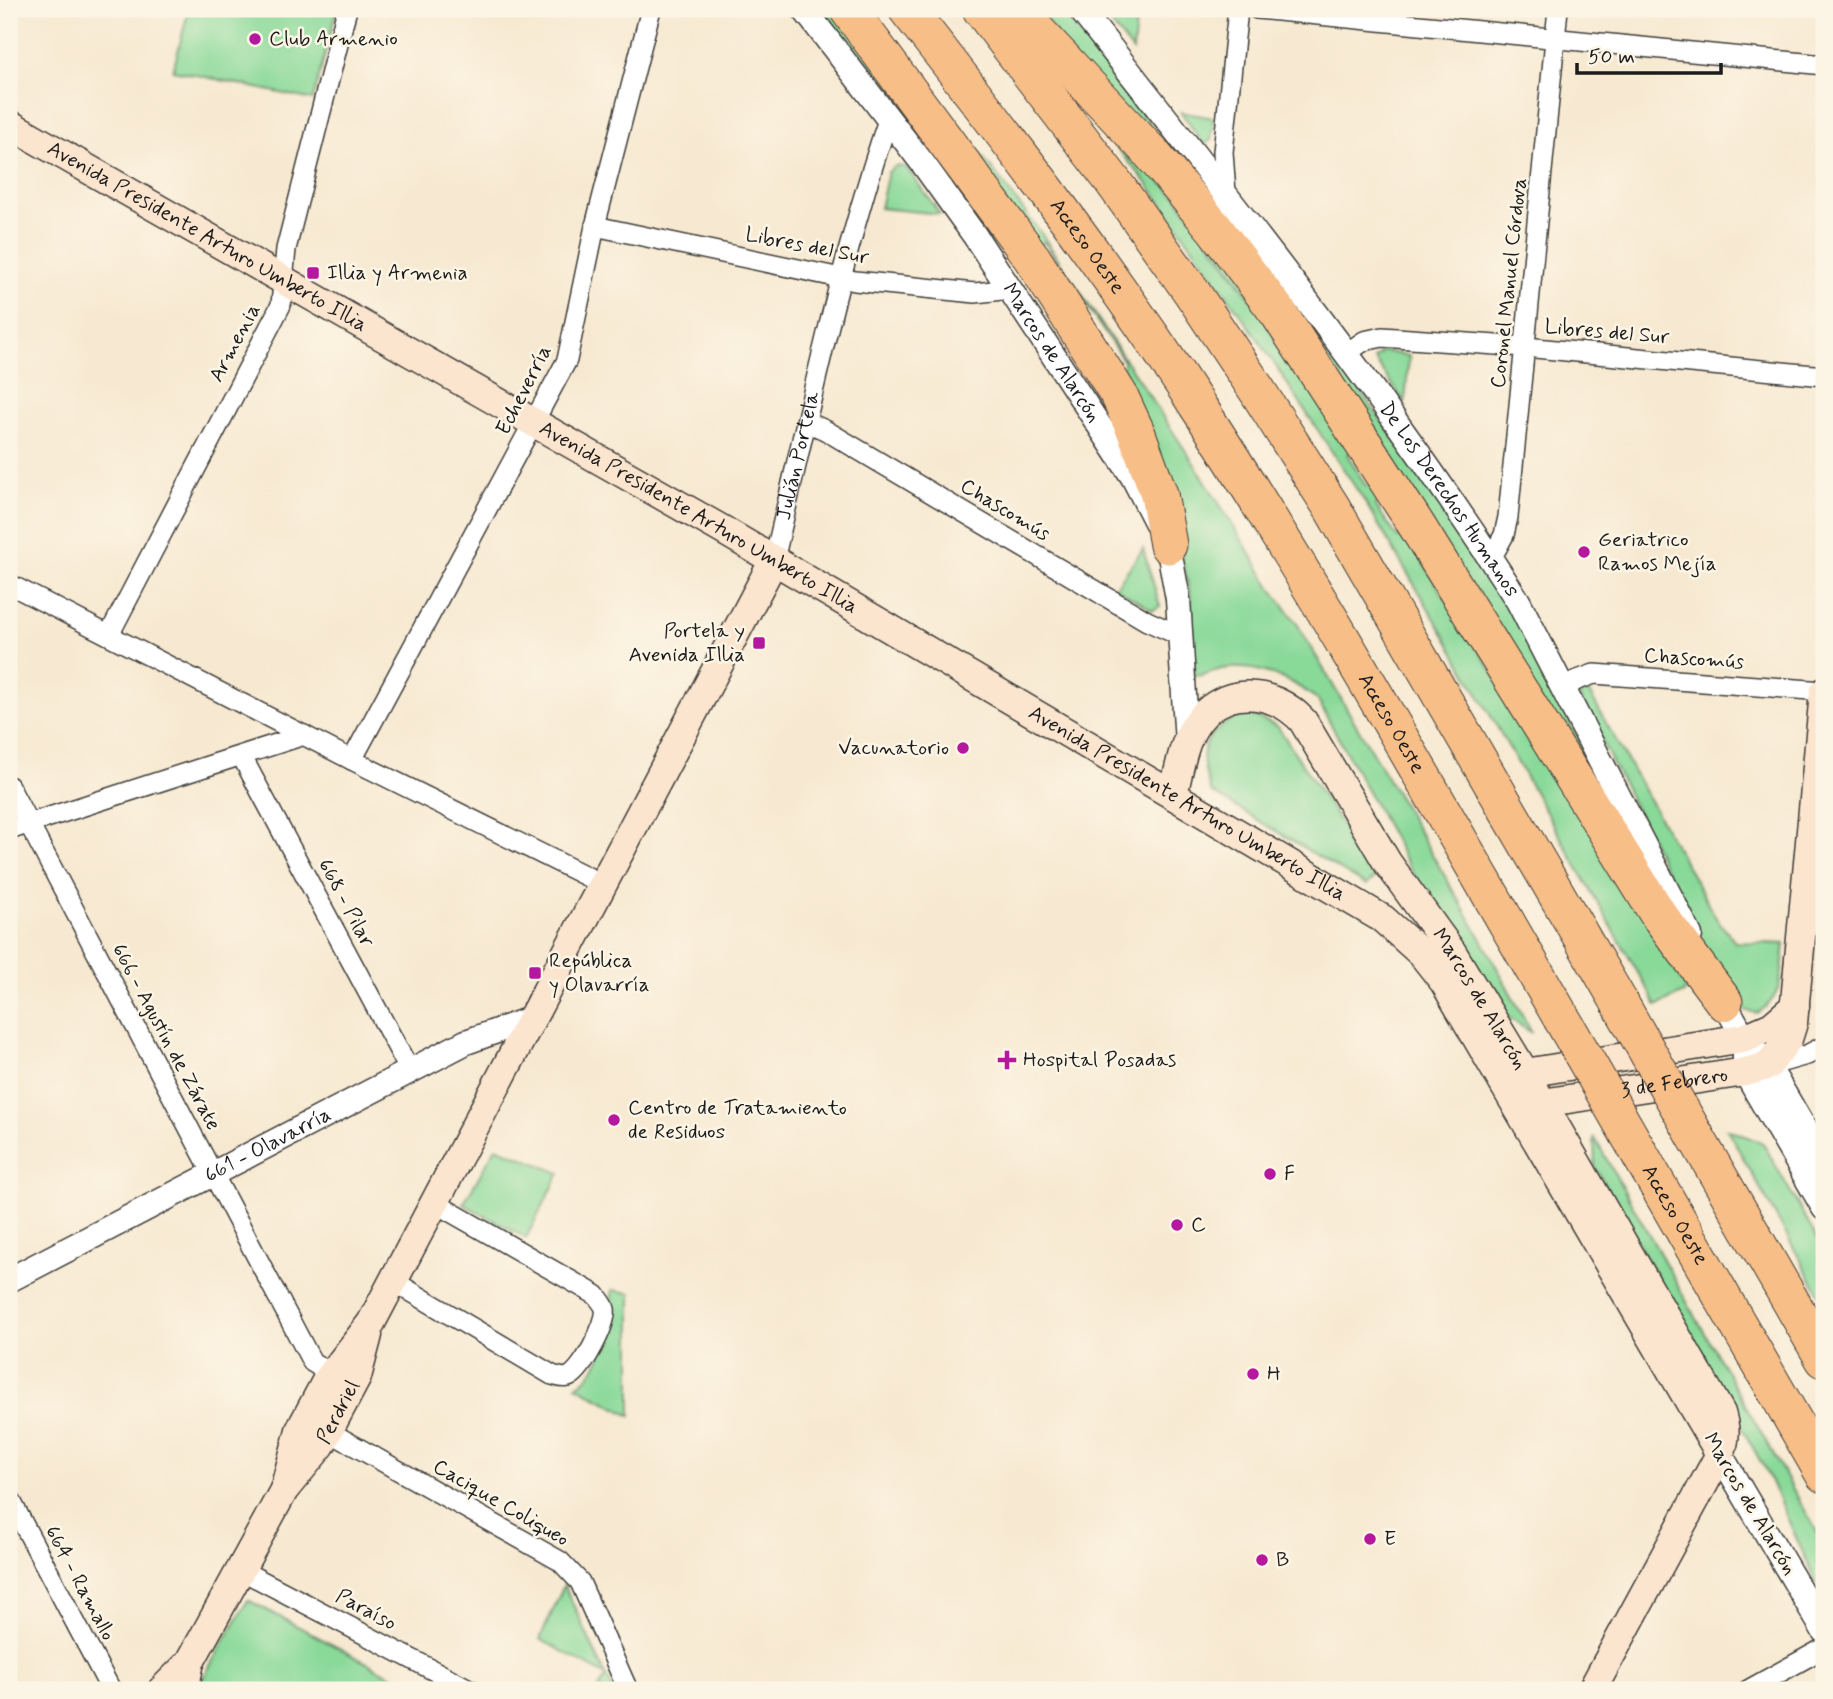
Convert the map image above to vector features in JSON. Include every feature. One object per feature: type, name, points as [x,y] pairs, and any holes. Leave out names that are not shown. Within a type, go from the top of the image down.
[{"type":"highway","points":[[848,9],[1032,258],[1119,395],[1159,494],[1168,545]]},
{"type":"highway","name":"Acceso Oeste","points":[[907,9],[1042,184],[1112,281],[1201,411],[1288,548],[1824,1474]]},
{"type":"highway","points":[[981,9],[1120,191],[1257,390],[1332,508],[1824,1359]]},
{"type":"highway","points":[[1016,9],[1152,154],[1215,229],[1279,314],[1415,523],[1658,914],[1724,1002]]},
{"type":"main road","name":"Avenida Presidente Arturo Umberto Illia","points":[[9,124],[774,560],[1383,919]]},
{"type":"main road","name":"Julián Portela","points":[[371,1323],[774,560]]},
{"type":"main road","points":[[1757,1069],[1788,1039],[1795,1006],[1824,692]]},
{"type":"main road","name":"Marcos de Alarcón","points":[[1173,794],[1187,743],[1195,725],[1205,712],[1227,698],[1249,694],[1269,698],[1299,716],[1312,733],[1387,862],[1451,952],[1515,1087],[1720,1454]]},
{"type":"main road","name":"Marcos de Alarcón","points":[[1383,919],[1411,943],[1434,969],[1515,1087],[1542,1103],[1721,1413],[1725,1441],[1720,1454]]},
{"type":"main road","name":"3 de Febrero","points":[[1515,1087],[1744,1038],[1772,1026],[1795,1006]]},
{"type":"main road","name":"3 de Febrero","points":[[1542,1103],[1757,1069]]},
{"type":"main road","points":[[162,1690],[190,1662],[284,1490],[300,1430],[332,1374],[371,1323]]},
{"type":"main road","name":"Perdriel","points":[[284,1490],[321,1445],[357,1377],[371,1323]]},
{"type":"main road","points":[[1592,1690],[1720,1454]]},
{"type":"main road","points":[[184,1690],[190,1662]]},
{"type":"street","name":"Armenia","points":[[109,635],[281,305],[286,249],[347,9]]},
{"type":"street","name":"Echeverría","points":[[352,760],[567,360],[595,226],[651,9]]},
{"type":"street","name":"Marcos de Alarcón","points":[[804,9],[924,165],[1011,289],[1133,477],[1168,545],[1178,599],[1187,743]]},
{"type":"street","name":"De Los Derechos Humanos","points":[[1080,9],[1348,352],[1492,559],[1518,601],[1565,689],[1744,1038],[1824,1208]]},
{"type":"street","points":[[1226,193],[1223,152],[1238,9]]},
{"type":"street","points":[[1257,9],[1404,16],[1555,37],[1824,65]]},
{"type":"street","name":"Coronel Manuel Córdova","points":[[1492,559],[1504,535],[1508,517],[1558,9]]},
{"type":"street","name":"Julián Portela","points":[[774,560],[842,279],[888,120]]},
{"type":"street","name":"Libres del Sur","points":[[595,226],[842,279],[975,293],[1011,289]]},
{"type":"street","name":"Libres del Sur","points":[[1348,352],[1364,341],[1382,337],[1525,347],[1824,376]]},
{"type":"street","name":"Chascomús","points":[[807,422],[825,430],[1147,621],[1181,636]]},
{"type":"street","points":[[9,584],[352,760],[604,885]]},
{"type":"street","name":"Chascomús","points":[[1565,689],[1575,681],[1594,674],[1824,692]]},
{"type":"street","points":[[9,831],[303,735]]},
{"type":"street","name":"668 - Pilar","points":[[242,757],[410,1071]]},
{"type":"street","name":"666 - Agustín de Zárate","points":[[9,786],[312,1362],[332,1374]]},
{"type":"street","name":"661 - Olavarría","points":[[9,1280],[466,1042],[533,1018]]},
{"type":"street","points":[[1757,1069],[1807,1055],[1824,1046]]},
{"type":"street","name":"De Los Derechos Humanos","points":[[1757,1069],[1824,1162]]},
{"type":"street","points":[[393,1281],[552,1375],[567,1378],[577,1373],[599,1335],[605,1318],[605,1308],[596,1295],[435,1203]]},
{"type":"street","name":"Cacique Coliqueo","points":[[328,1431],[560,1561],[580,1582],[628,1690]]},
{"type":"street","name":"Marcos de Alarcón","points":[[1720,1454],[1824,1631]]},
{"type":"street","name":"664 - Ramallo","points":[[9,1497],[111,1690]]},
{"type":"street","name":"Paraíso","points":[[241,1570],[471,1690]]},
{"type":"street","points":[[1748,1690],[1824,1648]]},
{"type":"green space","name":"Club Armenio","points":[[189,9],[337,9],[313,100],[173,70]]},
{"type":"green space","points":[[816,9],[841,9],[911,109],[989,231],[987,234]]},
{"type":"green space","points":[[867,9],[1043,236],[1201,474],[1274,592],[1296,622],[1481,938],[1532,1033],[1500,1012],[1413,874],[1317,699],[1284,679],[1247,668],[1222,669],[1194,676],[1191,598],[1179,546],[1123,369],[1123,360],[1082,299],[1064,288],[1070,279],[1044,242],[1038,247]]},
{"type":"green space","points":[[1038,9],[1062,9],[1219,213],[1327,344],[1427,484],[1514,612],[1667,915],[1508,649]]},
{"type":"green space","points":[[1106,9],[1137,12],[1133,51],[1103,14]]},
{"type":"green space","points":[[1071,94],[1196,216],[1353,452],[1347,454],[1366,486],[1382,484],[1389,496],[1375,505],[1398,538],[1404,533],[1689,981],[1684,993],[1657,1006],[1365,502],[1260,342],[1147,183]]},
{"type":"green space","points":[[1181,112],[1214,118],[1211,140],[1204,145]]},
{"type":"green space","points":[[896,166],[906,167],[940,214],[880,208],[888,172]]},
{"type":"green space","points":[[1383,351],[1409,356],[1405,403],[1374,359]]},
{"type":"green space","points":[[1143,549],[1160,606],[1153,610],[1115,588]]},
{"type":"green space","points":[[1587,689],[1716,918],[1735,942],[1785,944],[1777,992],[1766,1007],[1757,1013],[1738,1009],[1719,976],[1578,694]]},
{"type":"green space","points":[[1239,714],[1257,717],[1278,727],[1376,877],[1366,885],[1211,792],[1204,765],[1205,746],[1216,731]]},
{"type":"green space","points":[[1727,1129],[1763,1143],[1824,1251],[1824,1302]]},
{"type":"green space","points":[[1594,1137],[1824,1544],[1824,1599],[1766,1471],[1595,1167]]},
{"type":"green space","points":[[496,1147],[560,1173],[526,1238],[463,1204]]},
{"type":"green space","points":[[612,1290],[631,1293],[631,1416],[576,1386],[595,1368],[603,1350],[612,1320]]},
{"type":"green space","points":[[564,1585],[606,1676],[540,1639]]},
{"type":"green space","points":[[248,1600],[418,1690],[196,1690]]},
{"type":"green space","points":[[606,1676],[614,1690],[598,1690]]},
{"type":"place","name":"Club Armenio","points":[[255,39]]},
{"type":"place","name":"Illia y Armenia","points":[[313,273]]},
{"type":"place","name":"Geriatrico Ramos Mejía","points":[[1584,552]]},
{"type":"place","name":"Portela y Avenida Illia","points":[[759,643]]},
{"type":"place","name":"Vacunatorio","points":[[963,748]]},
{"type":"place","name":"República y Olavarría","points":[[535,973]]},
{"type":"place","name":"Hospital Posadas","points":[[1007,1060]]},
{"type":"place","name":"Centro de Tratamiento de Residuos","points":[[614,1120]]},
{"type":"place","name":"F","points":[[1270,1174]]},
{"type":"place","name":"C","points":[[1177,1225]]},
{"type":"place","name":"H","points":[[1253,1374]]},
{"type":"place","name":"E","points":[[1370,1539]]},
{"type":"place","name":"B","points":[[1262,1560]]}]
